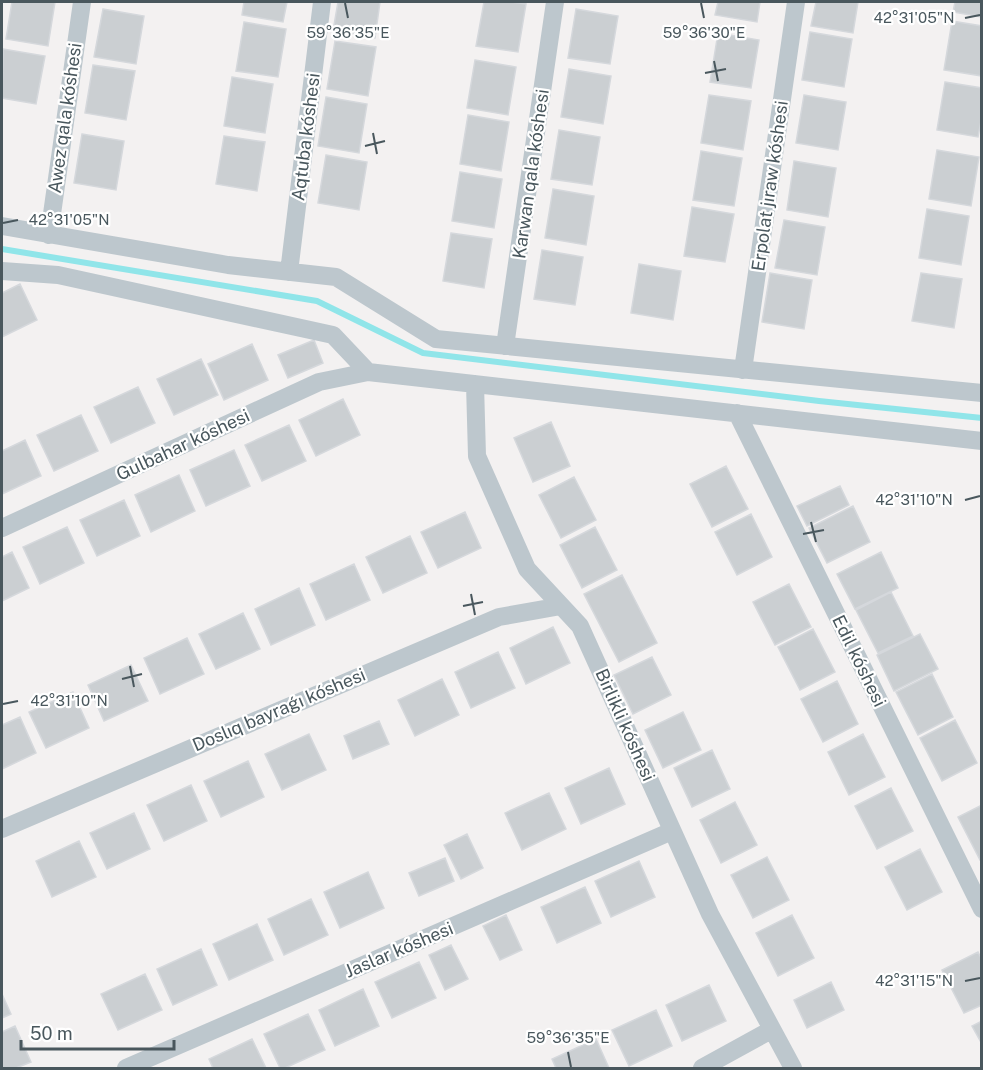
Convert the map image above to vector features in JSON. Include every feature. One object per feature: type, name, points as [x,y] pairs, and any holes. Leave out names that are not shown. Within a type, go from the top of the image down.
[{"type":"street","name":"Awez qala kóshesi","points":[[49,235],[82,2]]},
{"type":"street","name":"Aqtuba kóshesi","points":[[290,272],[322,2]]},
{"type":"street","name":"Karwan qala kóshesi","points":[[505,346],[555,2]]},
{"type":"street","name":"Erpolat jıraw kóshesi","points":[[743,370],[796,2]]},
{"type":"street","points":[[2,226],[228,265],[336,277],[436,339],[743,370],[981,387]]},
{"type":"street","points":[[2,272],[58,275],[333,335],[368,372]]},
{"type":"street","name":"Gulbahar kóshesi","points":[[2,528],[319,382],[368,372],[981,441]]},
{"type":"street","name":"Birlikli kóshesi","points":[[475,384],[477,456],[527,569],[580,626],[710,914],[793,1068]]},
{"type":"street","name":"Edil kóshesi","points":[[737,413],[981,909]]},
{"type":"street","name":"Doslıq bayraǵı kóshesi","points":[[2,829],[499,617],[561,606]]},
{"type":"street","name":"Jaslar kóshesi","points":[[126,1068],[672,831]]},
{"type":"street","points":[[702,1068],[771,1030]]},
{"type":"building","points":[[12,2],[55,2],[48,46],[6,39]]},
{"type":"building","points":[[244,2],[287,2],[283,22],[242,15]]},
{"type":"building","points":[[338,2],[380,2],[375,38],[333,31]]},
{"type":"building","points":[[484,2],[526,4],[518,52],[476,46]]},
{"type":"building","points":[[718,2],[760,2],[757,22],[715,15]]},
{"type":"building","points":[[816,2],[858,2],[853,33],[811,26]]},
{"type":"building","points":[[955,2],[982,2],[982,17],[953,12]]},
{"type":"building","points":[[103,9],[144,16],[136,64],[94,57]]},
{"type":"building","points":[[576,9],[618,16],[610,64],[568,58]]},
{"type":"building","points":[[952,21],[982,26],[982,76],[944,70]]},
{"type":"building","points":[[244,22],[286,29],[278,77],[236,71]]},
{"type":"building","points":[[810,32],[852,39],[844,87],[802,80]]},
{"type":"building","points":[[718,33],[759,40],[751,88],[710,82]]},
{"type":"building","points":[[335,41],[376,47],[368,96],[327,89]]},
{"type":"building","points":[[3,49],[45,56],[36,104],[2,98]]},
{"type":"building","points":[[475,60],[516,67],[508,115],[467,108]]},
{"type":"building","points":[[93,65],[135,71],[126,120],[85,113]]},
{"type":"building","points":[[569,69],[611,76],[603,124],[561,117]]},
{"type":"building","points":[[232,77],[273,84],[265,133],[224,126]]},
{"type":"building","points":[[945,82],[982,88],[982,116],[978,137],[937,130]]},
{"type":"building","points":[[709,95],[751,101],[743,150],[701,143]]},
{"type":"building","points":[[804,95],[846,102],[838,150],[796,143]]},
{"type":"building","points":[[326,97],[367,104],[359,153],[318,146]]},
{"type":"building","points":[[468,115],[509,122],[501,171],[460,164]]},
{"type":"building","points":[[559,130],[600,137],[592,185],[551,179]]},
{"type":"building","points":[[82,134],[124,141],[116,190],[74,183]]},
{"type":"building","points":[[224,136],[265,142],[257,191],[216,184]]},
{"type":"building","points":[[937,150],[979,157],[971,206],[929,199]]},
{"type":"building","points":[[701,151],[742,158],[734,206],[693,200]]},
{"type":"building","points":[[326,155],[367,162],[359,210],[318,203]]},
{"type":"building","points":[[794,161],[836,168],[828,217],[787,210]]},
{"type":"building","points":[[460,172],[502,179],[494,228],[452,221]]},
{"type":"building","points":[[553,189],[594,196],[586,245],[545,238]]},
{"type":"building","points":[[692,207],[734,214],[725,262],[684,256]]},
{"type":"building","points":[[927,209],[969,216],[961,265],[919,258]]},
{"type":"building","points":[[784,220],[825,227],[817,275],[775,268]]},
{"type":"building","points":[[451,233],[492,239],[484,288],[443,281]]},
{"type":"building","points":[[542,250],[583,257],[575,305],[534,299]]},
{"type":"building","points":[[639,264],[681,271],[673,320],[631,313]]},
{"type":"building","points":[[770,273],[812,280],[804,329],[762,322]]},
{"type":"building","points":[[921,273],[962,279],[954,328],[912,321]]},
{"type":"building","points":[[20,284],[37,320],[2,337],[2,293]]},
{"type":"building","points":[[314,340],[323,363],[288,378],[278,355]]},
{"type":"building","points":[[252,344],[268,380],[224,400],[208,364]]},
{"type":"building","points":[[201,359],[218,395],[174,415],[157,379]]},
{"type":"building","points":[[138,387],[155,423],[111,443],[94,407]]},
{"type":"building","points":[[343,399],[360,435],[316,456],[299,420]]},
{"type":"building","points":[[81,415],[98,451],[54,471],[37,435]]},
{"type":"building","points":[[551,422],[570,466],[533,482],[514,438]]},
{"type":"building","points":[[289,425],[306,461],[262,481],[245,445]]},
{"type":"building","points":[[25,440],[41,476],[2,494],[2,451]]},
{"type":"building","points":[[234,450],[250,486],[206,506],[190,470]]},
{"type":"building","points":[[726,466],[748,509],[712,527],[690,484]]},
{"type":"building","points":[[179,475],[195,511],[151,532],[135,495]]},
{"type":"building","points":[[574,477],[596,520],[561,538],[539,495]]},
{"type":"building","points":[[840,486],[849,505],[807,526],[797,506]]},
{"type":"building","points":[[124,500],[140,536],[97,556],[80,520]]},
{"type":"building","points":[[853,506],[870,542],[827,563],[809,528]]},
{"type":"building","points":[[465,512],[481,548],[438,568],[421,532]]},
{"type":"building","points":[[751,514],[772,557],[737,575],[715,532]]},
{"type":"building","points":[[67,527],[84,563],[40,584],[23,547]]},
{"type":"building","points":[[595,527],[617,570],[582,588],[560,545]]},
{"type":"building","points":[[410,536],[427,573],[383,593],[366,557]]},
{"type":"building","points":[[12,552],[29,588],[2,601],[2,557]]},
{"type":"building","points":[[881,552],[898,588],[855,609],[837,574]]},
{"type":"building","points":[[354,564],[370,600],[326,620],[310,584]]},
{"type":"building","points":[[622,575],[657,643],[619,662],[584,594]]},
{"type":"building","points":[[789,584],[811,627],[775,645],[753,602]]},
{"type":"building","points":[[299,588],[315,625],[271,645],[255,609]]},
{"type":"building","points":[[891,592],[913,636],[878,653],[856,610]]},
{"type":"building","points":[[243,613],[260,649],[216,669],[199,634]]},
{"type":"building","points":[[553,627],[570,663],[526,684],[510,648]]},
{"type":"building","points":[[813,629],[835,672],[800,690],[778,647]]},
{"type":"building","points":[[920,634],[938,669],[894,691],[877,655]]},
{"type":"building","points":[[187,638],[204,674],[160,694],[144,658]]},
{"type":"building","points":[[498,652],[515,688],[471,708],[455,672]]},
{"type":"building","points":[[652,657],[671,695],[633,714],[614,675]]},
{"type":"building","points":[[131,665],[148,701],[104,721],[88,685]]},
{"type":"building","points":[[932,674],[953,717],[918,735],[896,692]]},
{"type":"building","points":[[442,679],[459,715],[415,736],[398,700]]},
{"type":"building","points":[[837,681],[858,724],[823,742],[801,699]]},
{"type":"building","points":[[73,692],[89,728],[46,748],[29,712]]},
{"type":"building","points":[[683,712],[701,750],[663,768],[645,730]]},
{"type":"building","points":[[20,717],[36,753],[2,769],[2,725]]},
{"type":"building","points":[[955,720],[977,763],[942,781],[920,738]]},
{"type":"building","points":[[379,721],[389,744],[353,759],[344,736]]},
{"type":"building","points":[[309,734],[326,770],[282,790],[265,754]]},
{"type":"building","points":[[863,734],[885,777],[849,795],[828,752]]},
{"type":"building","points":[[712,750],[730,789],[692,807],[674,768]]},
{"type":"building","points":[[248,761],[264,797],[221,817],[204,781]]},
{"type":"building","points":[[609,768],[625,804],[581,824],[565,788]]},
{"type":"building","points":[[191,785],[207,821],[164,841],[147,805]]},
{"type":"building","points":[[891,788],[913,831],[877,849],[855,806]]},
{"type":"building","points":[[549,793],[566,829],[522,850],[505,813]]},
{"type":"building","points":[[735,802],[757,845],[721,863],[700,820]]},
{"type":"building","points":[[982,805],[982,859],[980,860],[958,817]]},
{"type":"building","points":[[134,813],[150,849],[107,869],[90,833]]},
{"type":"building","points":[[467,834],[483,868],[461,879],[444,845]]},
{"type":"building","points":[[79,841],[96,877],[52,897],[36,861]]},
{"type":"building","points":[[920,849],[942,892],[907,910],[885,867]]},
{"type":"building","points":[[767,857],[789,900],[753,918],[731,875]]},
{"type":"building","points":[[445,858],[454,881],[419,896],[409,873]]},
{"type":"building","points":[[639,861],[655,897],[611,917],[595,881]]},
{"type":"building","points":[[368,872],[384,908],[340,928],[324,892]]},
{"type":"building","points":[[585,887],[601,923],[557,943],[541,907]]},
{"type":"building","points":[[311,899],[328,935],[284,955],[268,919]]},
{"type":"building","points":[[506,915],[522,950],[500,960],[483,926]]},
{"type":"building","points":[[792,915],[814,958],[778,976],[756,933]]},
{"type":"building","points":[[257,924],[273,960],[229,980],[213,944]]},
{"type":"building","points":[[451,945],[468,979],[445,990],[429,955]]},
{"type":"building","points":[[201,949],[217,985],[173,1005],[157,969]]},
{"type":"building","points":[[978,952],[982,960],[982,1005],[964,1013],[942,970]]},
{"type":"building","points":[[419,962],[436,998],[392,1018],[375,982]]},
{"type":"building","points":[[145,974],[162,1010],[118,1030],[101,994]]},
{"type":"building","points":[[831,982],[844,1010],[807,1028],[794,1000]]},
{"type":"building","points":[[709,985],[726,1021],[682,1041],[666,1005]]},
{"type":"building","points":[[363,989],[379,1026],[335,1046],[319,1010]]},
{"type":"building","points":[[2,994],[11,1014],[2,1018]]},
{"type":"building","points":[[656,1010],[672,1046],[629,1066],[612,1030]]},
{"type":"building","points":[[308,1014],[325,1050],[285,1068],[280,1068],[264,1034]]},
{"type":"building","points":[[982,1021],[982,1044],[972,1026]]},
{"type":"building","points":[[15,1026],[31,1062],[16,1068],[2,1068],[2,1032]]},
{"type":"building","points":[[252,1039],[266,1068],[213,1068],[209,1059]]},
{"type":"building","points":[[596,1039],[609,1068],[556,1068],[552,1059]]},
{"type":"waterway","points":[[2,249],[317,301],[423,353],[819,401],[982,418]]}]
